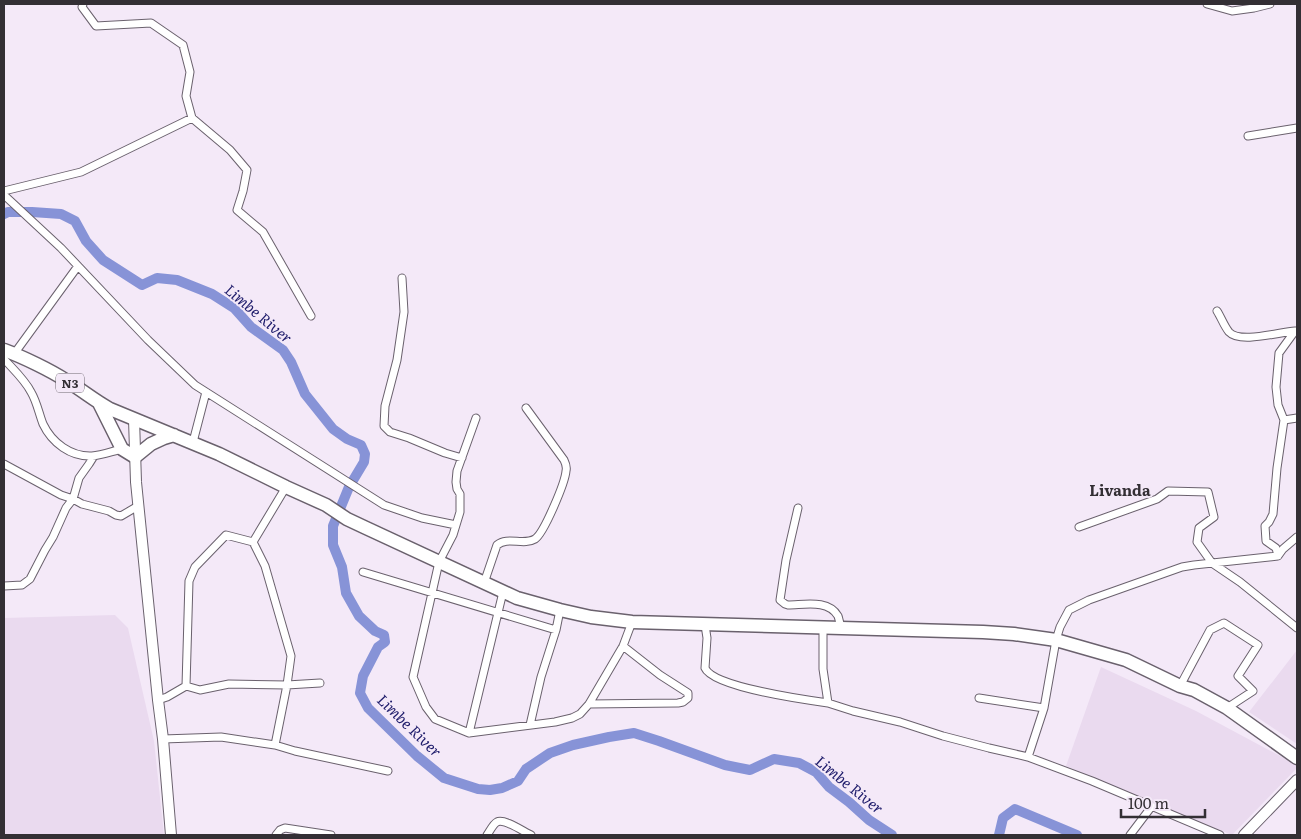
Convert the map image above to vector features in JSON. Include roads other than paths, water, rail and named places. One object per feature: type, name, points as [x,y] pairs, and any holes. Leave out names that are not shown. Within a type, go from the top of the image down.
[{"type":"highway","name":"N3","points":[[7,354],[65,380],[99,403],[134,419]]},
{"type":"highway","points":[[99,403],[122,449],[135,457],[151,444],[174,436]]},
{"type":"highway","points":[[134,419],[219,454],[326,505],[347,519],[517,598],[590,617],[632,622],[823,628],[865,627],[983,632],[1056,640],[1126,660],[1180,686],[1194,690],[1227,708],[1297,758]]},
{"type":"main road","points":[[134,419],[138,506],[163,739],[171,835]]},
{"type":"main road","points":[[1244,835],[1297,780]]},
{"type":"street","points":[[83,4],[82,7],[96,26],[151,23],[183,45],[190,72],[186,96],[192,118],[230,150],[247,170],[237,210],[263,232],[311,316]]},
{"type":"street","points":[[1207,4],[1232,11],[1270,4]]},
{"type":"street","points":[[4,191],[81,172],[192,118]]},
{"type":"street","points":[[1248,136],[1297,128]]},
{"type":"street","points":[[4,195],[60,248],[148,340],[195,385],[384,505],[422,518],[456,525]]},
{"type":"street","points":[[78,266],[7,354],[31,390],[43,423],[58,444],[82,456],[94,456],[122,449]]},
{"type":"street","points":[[402,278],[404,312],[384,426],[390,432],[462,458]]},
{"type":"street","points":[[1217,311],[1230,333],[1241,338],[1296,331]]},
{"type":"street","points":[[1278,556],[1276,548],[1266,541],[1265,526],[1273,514],[1284,420],[1278,405],[1276,387],[1279,354],[1296,331]]},
{"type":"street","points":[[193,442],[206,392]]},
{"type":"street","points":[[484,583],[497,545],[501,542],[509,541],[525,542],[536,538],[541,533],[560,492],[565,476],[566,466],[564,460],[526,408]]},
{"type":"street","points":[[476,418],[457,471],[456,482],[460,512],[439,562],[414,671],[414,681],[426,707],[435,719],[469,733],[555,722],[572,718],[580,714],[589,704],[623,646],[632,622]]},
{"type":"street","points":[[1284,420],[1297,418]]},
{"type":"street","points":[[4,586],[22,585],[30,579],[53,537],[66,508],[73,499],[79,478],[94,456]]},
{"type":"street","points":[[4,464],[61,495],[116,515],[121,516],[138,506]]},
{"type":"street","points":[[253,542],[286,487]]},
{"type":"street","points":[[1079,526],[1157,500],[1168,491],[1208,492],[1214,517],[1199,528],[1197,542],[1212,564],[1240,582],[1297,628]]},
{"type":"street","points":[[798,508],[786,560],[780,600],[788,605],[818,604],[830,608],[838,616],[841,628]]},
{"type":"street","points":[[186,686],[189,581],[195,567],[226,535],[253,542],[265,566],[291,656],[275,745]]},
{"type":"street","points":[[1278,556],[1297,537]]},
{"type":"street","points":[[1028,757],[1044,708],[1056,640],[1060,627],[1070,609],[1089,600],[1182,567],[1278,556]]},
{"type":"street","points":[[363,572],[556,630]]},
{"type":"street","points":[[469,733],[503,592]]},
{"type":"street","points":[[530,725],[560,610]]},
{"type":"street","points":[[1180,686],[1210,630],[1224,623],[1258,645],[1238,676],[1253,691],[1227,708]]},
{"type":"street","points":[[705,624],[707,643],[705,668],[707,673],[724,681],[769,693],[828,703],[944,736],[1028,757],[1220,835]]},
{"type":"street","points":[[823,628],[823,669],[828,703]]},
{"type":"street","points":[[589,704],[678,703],[688,698],[688,693],[660,675],[623,646]]},
{"type":"street","points":[[158,700],[186,686],[200,690],[229,684],[287,686],[320,683]]},
{"type":"street","points":[[979,698],[1044,708]]},
{"type":"street","points":[[163,739],[221,738],[275,745],[388,771]]},
{"type":"street","points":[[1130,835],[1152,806]]},
{"type":"street","points":[[487,835],[498,821],[506,822],[531,835]]},
{"type":"street","points":[[276,835],[285,828],[332,835]]},
{"type":"waterway","name":"Limbe River","points":[[4,214],[8,212],[61,214],[75,221],[86,241],[103,260],[142,285],[157,278],[177,280],[212,294],[234,308],[251,327],[283,350],[291,362],[305,394],[333,429],[347,439],[361,445],[365,454],[364,462],[349,487],[333,526],[333,545],[342,567],[346,593],[359,616],[375,631],[384,635],[385,642],[378,647],[363,676],[360,693],[368,708],[417,756],[444,778],[478,789],[502,788],[518,781],[526,769],[550,753],[573,745],[634,733],[725,765],[750,770],[774,759],[799,763],[816,772],[829,787],[869,820],[892,835]]},
{"type":"waterway","name":"Limbe River","points":[[999,835],[1003,818],[1015,809],[1077,835]]},
{"type":"district","name":"Livanda","points":[[1120,489]]}]
